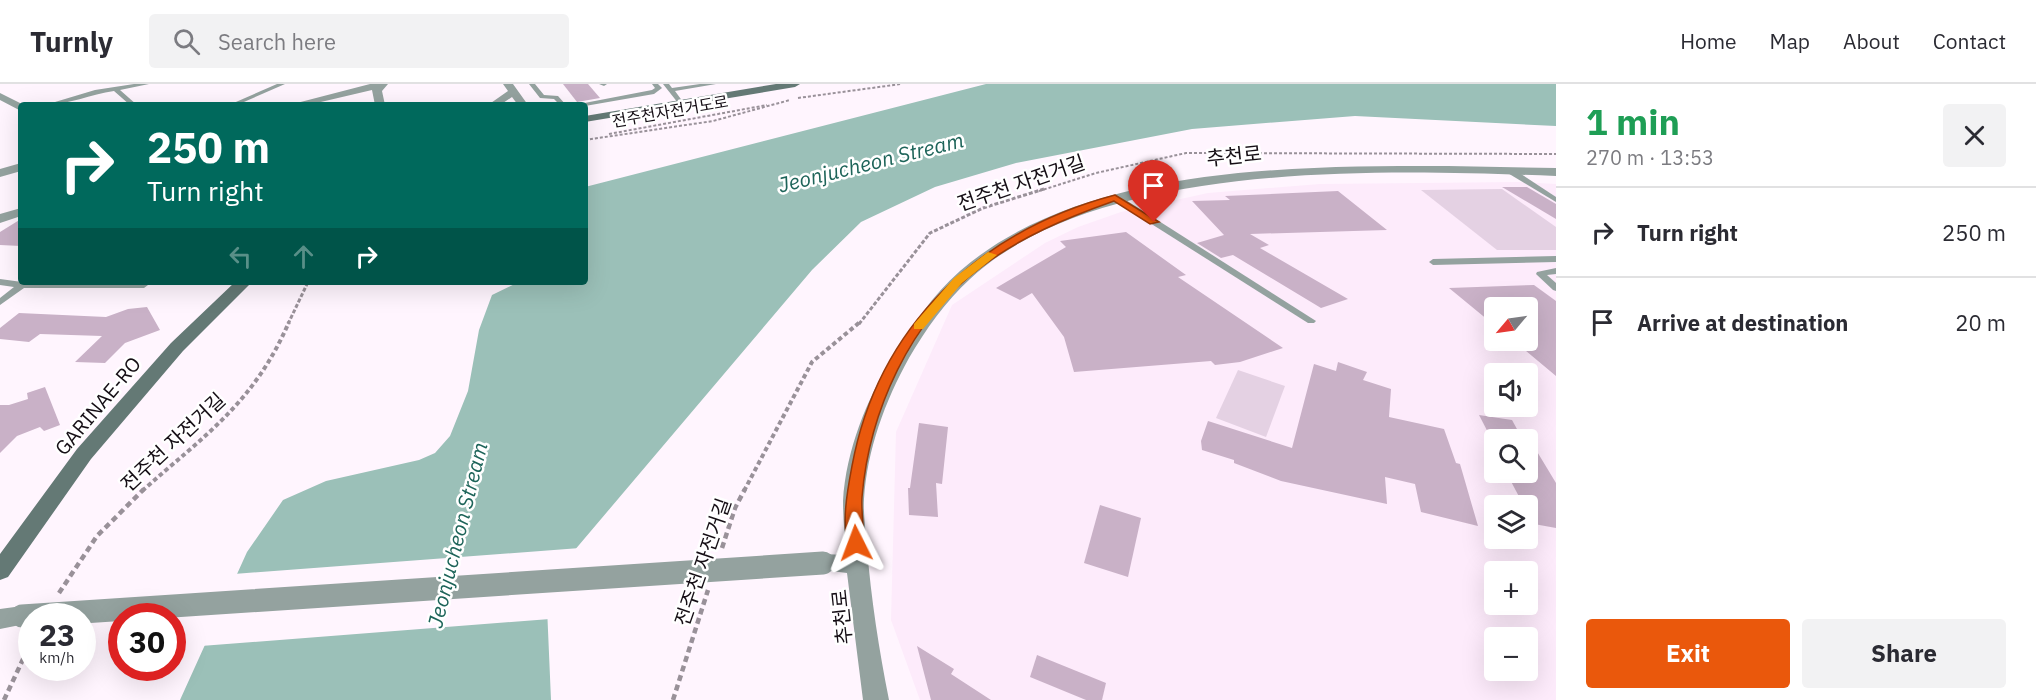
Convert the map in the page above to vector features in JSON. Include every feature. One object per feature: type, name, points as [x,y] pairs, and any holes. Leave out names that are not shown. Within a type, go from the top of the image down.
[{"type":"street","points":[[306,102],[381,84]]},
{"type":"street","points":[[379,102],[377,91],[381,84]]},
{"type":"street","points":[[588,118],[795,84]]},
{"type":"street","points":[[496,102],[510,88],[521,102]]},
{"type":"street","points":[[0,96],[18,106]]},
{"type":"street","points":[[0,173],[18,168]]},
{"type":"street","name":"추천로","points":[[876,700],[866,648],[857,565],[854,498],[864,445],[879,400],[900,352],[928,314],[975,266],[1034,230],[1115,198],[1169,185],[1233,176],[1356,170],[1556,172]]},
{"type":"street","points":[[0,219],[18,213]]},
{"type":"street","name":"GARINAE-RO","points":[[0,571],[84,454],[177,347],[241,285]]},
{"type":"street","points":[[11,618],[823,563],[857,565]]},
{"type":"lane","points":[[95,92],[103,84]]},
{"type":"lane","points":[[60,102],[95,92],[146,84]]},
{"type":"lane","points":[[239,102],[282,84]]},
{"type":"lane","points":[[532,84],[542,97],[556,97],[560,102]]},
{"type":"lane","points":[[588,103],[654,92],[659,88],[655,84]]},
{"type":"lane","points":[[669,87],[713,84]]},
{"type":"lane","points":[[669,87],[680,102]]},
{"type":"lane","points":[[117,90],[131,102]]},
{"type":"lane","points":[[1509,170],[1556,200]]},
{"type":"lane","points":[[1115,198],[1311,321]]},
{"type":"lane","points":[[1433,262],[1556,259]]},
{"type":"lane","points":[[1556,271],[1540,274],[1556,288]]},
{"type":"lane","points":[[0,282],[18,284]]},
{"type":"lane","points":[[0,302],[22,285]]},
{"type":"path","points":[[588,139],[664,132],[756,112],[794,98],[901,84]]},
{"type":"path","name":"전주천자전거도로","points":[[588,138],[749,110],[794,98]]},
{"type":"path","name":"전주천 자전거길","points":[[720,552],[735,508],[812,362],[858,325],[930,233],[983,208],[1096,172],[1186,153],[1556,154]]},
{"type":"path","name":"전주천 자전거길","points":[[57,596],[81,555],[112,519],[252,390],[272,363],[290,315],[306,285]]},
{"type":"path","name":"전주천 자전거길","points":[[673,700],[710,585]]},
{"type":"path","points":[[4,700],[18,666]]},
{"type":"shaded area","points":[[1520,182],[1556,184],[1556,700],[920,700],[891,620],[896,432],[952,305],[1045,243],[1078,227],[1121,212],[1208,193],[1320,184]]},
{"type":"shaded area","points":[[1502,189],[1556,227],[1556,250],[1497,250],[1421,190]]},
{"type":"shaded area","points":[[1238,370],[1285,386],[1266,437],[1216,418]]},
{"type":"water","name":"Jeonjucheon Stream","points":[[986,84],[1556,84],[1556,126],[1355,116],[1192,129],[1016,163],[935,187],[861,222],[812,270],[546,584],[551,700],[180,700],[247,552],[283,500],[326,481],[419,460],[435,453],[450,436],[468,391],[479,330],[492,295],[513,285],[588,285],[588,186]]},
{"type":"pier","points":[[580,548],[549,586],[550,619],[201,646],[234,574]]},
{"type":"building","points":[[563,84],[588,84],[600,98],[577,102]]},
{"type":"building","points":[[1502,187],[1527,187],[1556,204],[1556,219]]},
{"type":"building","points":[[1338,191],[1387,230],[1250,234],[1269,245],[1260,248],[1348,299],[1321,308],[1233,255],[1221,258],[1197,243],[1224,235],[1192,201],[1230,200],[1225,196]]},
{"type":"building","points":[[18,221],[18,246],[0,245],[0,232]]},
{"type":"building","points":[[1126,232],[1186,275],[1178,277],[1283,348],[1240,362],[1215,365],[1211,361],[1074,372],[1064,337],[1032,293],[1020,300],[996,288],[1066,247],[1060,241]]},
{"type":"building","points":[[1534,285],[1556,301],[1556,376],[1526,351],[1538,351],[1538,297],[1484,297],[1484,317],[1449,288]]},
{"type":"building","points":[[147,307],[160,330],[125,343],[105,363],[75,362],[102,336],[40,334],[29,342],[0,339],[0,328],[19,313],[106,317],[128,309]]},
{"type":"building","points":[[1338,362],[1367,372],[1363,380],[1391,389],[1389,417],[1444,429],[1456,463],[1460,464],[1478,526],[1421,512],[1415,484],[1385,477],[1387,504],[1281,481],[1234,463],[1234,460],[1202,450],[1201,441],[1208,421],[1292,448],[1314,364],[1336,371]]},
{"type":"building","points":[[45,387],[60,425],[44,431],[40,427],[17,436],[0,453],[0,405],[9,405],[28,399],[27,393]]},
{"type":"building","points":[[1479,415],[1512,420],[1517,429],[1486,429]]},
{"type":"building","points":[[919,423],[948,427],[942,484],[936,483],[938,517],[909,515],[908,488],[910,488]]},
{"type":"building","points":[[1538,453],[1556,483],[1556,528],[1538,525],[1538,495],[1518,495],[1512,483],[1538,483]]},
{"type":"building","points":[[1100,505],[1141,518],[1128,577],[1084,563]]},
{"type":"building","points":[[917,646],[954,669],[951,674],[991,700],[931,700]]},
{"type":"building","points":[[1037,655],[1106,683],[1102,700],[1086,700],[1030,677]]},
{"type":"slow traffic","points":[[918,326],[958,281],[991,255]]},
{"type":"route","points":[[856,543],[854,498],[864,445],[879,400],[900,352],[928,314],[958,281],[975,266],[1025,234],[1088,206],[1115,198],[1154,222]]}]
